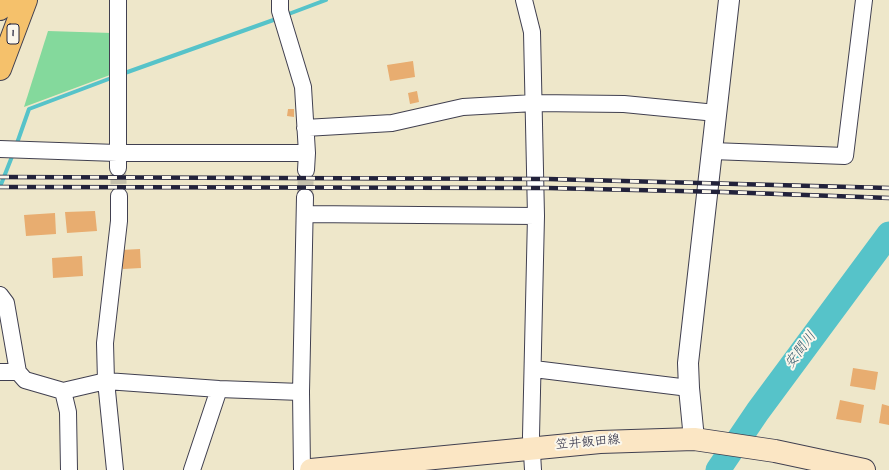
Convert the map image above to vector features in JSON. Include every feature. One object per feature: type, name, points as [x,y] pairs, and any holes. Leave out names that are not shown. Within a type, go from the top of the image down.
[{"type":"highway","name":"1","points":[[0,9],[4,0]]},
{"type":"highway","name":"1","points":[[0,68],[26,0]]},
{"type":"main road","name":"笠井飯田線","points":[[311,470],[533,460],[600,442],[698,439],[775,451],[864,470]]},
{"type":"street","points":[[118,0],[118,161]]},
{"type":"street","points":[[524,0],[532,32],[534,103],[536,216],[533,460]]},
{"type":"street","points":[[698,439],[689,388],[688,363],[729,0]]},
{"type":"street","points":[[712,151],[845,156],[864,0]]},
{"type":"street","points":[[281,11],[303,87],[307,153],[306,170]]},
{"type":"street","points":[[305,128],[392,123],[463,107],[534,103],[624,104],[716,113]]},
{"type":"street","points":[[0,149],[118,161],[307,153]]},
{"type":"street","points":[[115,470],[106,381],[105,343],[119,221],[119,196]]},
{"type":"street","points":[[302,470],[301,392],[306,197]]},
{"type":"street","points":[[305,214],[536,216]]},
{"type":"street","points":[[0,295],[6,303],[18,372],[25,380],[63,390],[106,381],[219,389],[301,392]]},
{"type":"street","points":[[534,369],[689,388]]},
{"type":"street","points":[[0,372],[18,372]]},
{"type":"street","points":[[192,470],[219,389]]},
{"type":"street","points":[[63,390],[68,412],[69,470]]},
{"type":"green space","points":[[48,31],[112,33],[110,75],[24,107]]},
{"type":"building","points":[[413,61],[415,77],[390,81],[387,65]]},
{"type":"building","points":[[417,91],[419,102],[410,104],[408,93]]},
{"type":"building","points":[[288,109],[294,109],[294,117],[287,116]]},
{"type":"building","points":[[95,211],[97,231],[67,233],[65,212]]},
{"type":"building","points":[[55,213],[56,234],[26,236],[24,215]]},
{"type":"building","points":[[140,249],[141,268],[123,269],[121,250]]},
{"type":"building","points":[[82,256],[83,276],[53,278],[52,258]]},
{"type":"building","points":[[853,368],[878,372],[875,390],[850,386]]},
{"type":"building","points":[[840,400],[864,405],[861,423],[836,419]]},
{"type":"building","points":[[882,404],[889,406],[889,425],[879,423]]},
{"type":"waterway","points":[[286,15],[326,0]]},
{"type":"waterway","points":[[122,74],[279,18]]},
{"type":"waterway","points":[[16,146],[29,109],[114,77]]},
{"type":"waterway","points":[[0,187],[13,154]]},
{"type":"waterway","name":"安間川","points":[[718,470],[758,411],[889,234]]},
{"type":"tunnel","points":[[118,168],[119,196]]},
{"type":"tunnel","points":[[305,197],[306,170]]},
{"type":"railway","points":[[0,177],[548,179],[889,188]]},
{"type":"railway","points":[[0,187],[548,188],[889,198]]}]
